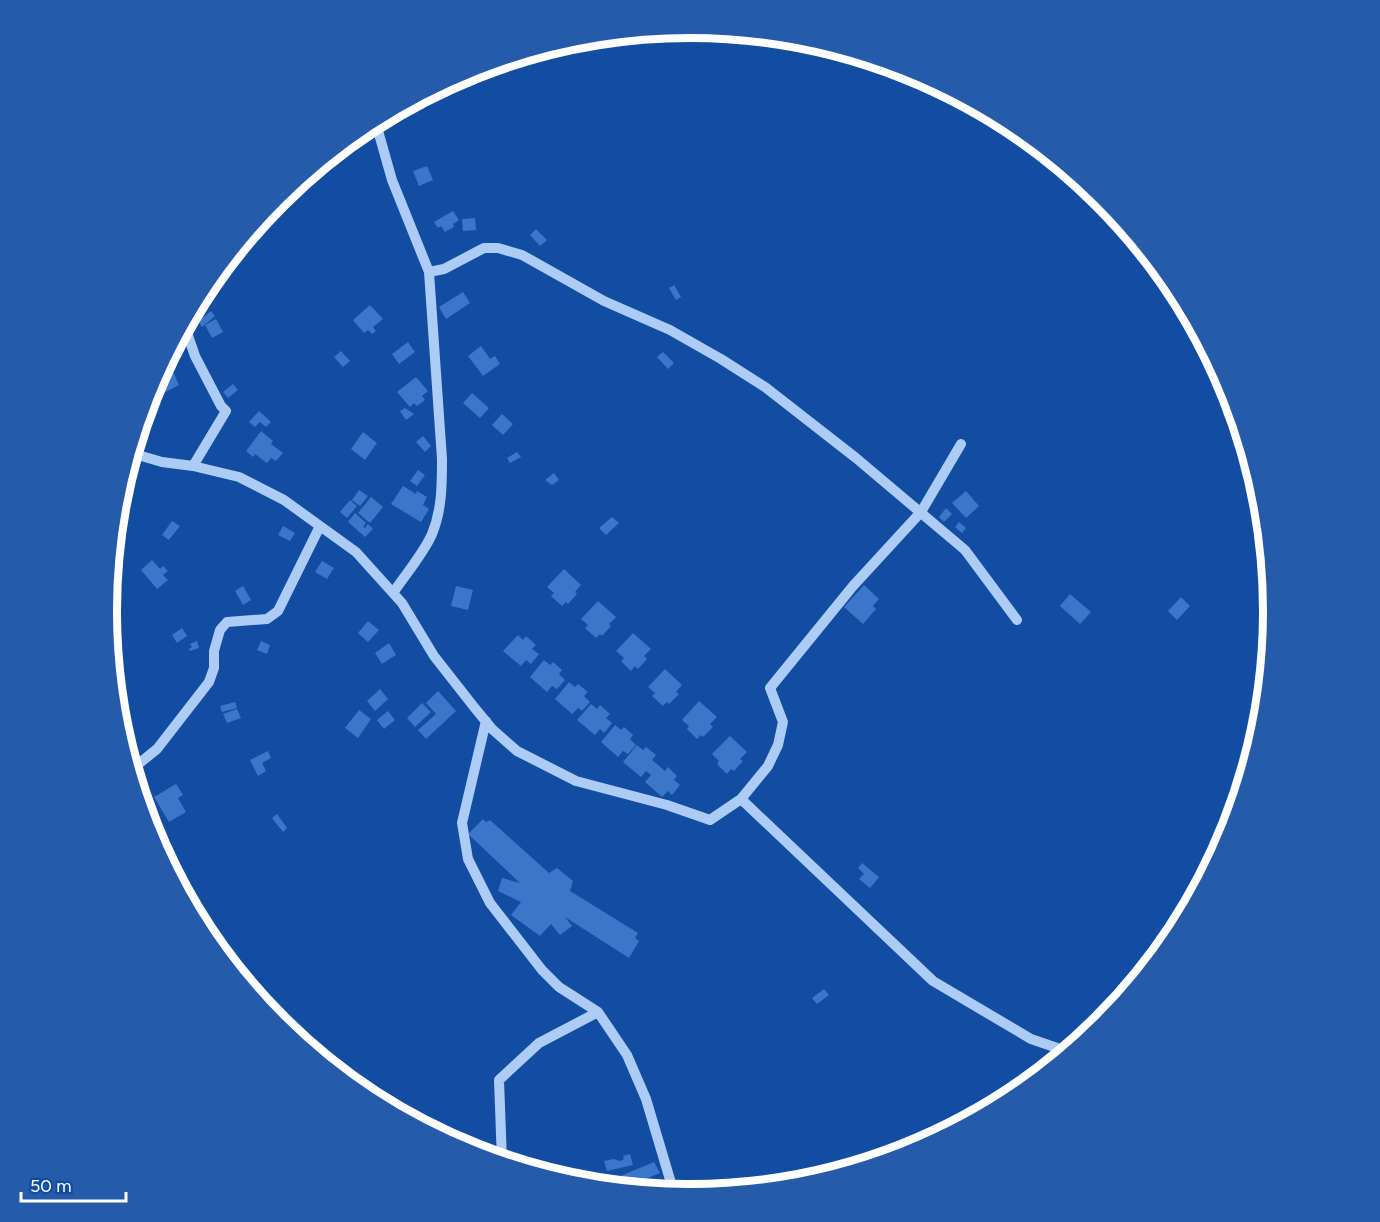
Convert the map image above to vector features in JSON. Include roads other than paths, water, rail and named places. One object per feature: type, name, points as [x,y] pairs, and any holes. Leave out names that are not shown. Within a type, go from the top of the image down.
[{"type":"street","points":[[378,130],[392,180],[429,272],[440,404],[442,487],[438,513],[431,536],[393,593]]},
{"type":"street","points":[[429,272],[444,269],[484,248],[498,248],[522,255],[604,301],[670,330],[765,387],[921,512],[965,550],[1017,620]]},
{"type":"street","points":[[187,335],[195,356],[221,406],[226,411],[193,466]]},
{"type":"street","points":[[138,455],[239,477],[284,500],[356,552],[402,603],[434,656],[486,721],[517,751],[576,781],[710,819],[741,799],[768,766],[778,745],[783,722],[770,688],[853,586],[921,512],[961,444]]},
{"type":"street","points":[[138,765],[157,749],[209,682],[214,668],[214,651],[219,630],[227,622],[267,619],[278,611],[320,526]]},
{"type":"street","points":[[486,721],[462,823],[468,859],[490,903],[542,970],[560,987],[598,1012],[627,1055],[646,1099],[671,1184]]},
{"type":"street","points":[[741,799],[933,981],[1031,1039],[1060,1049]]},
{"type":"street","points":[[502,1152],[499,1080],[539,1043],[598,1012]]}]
